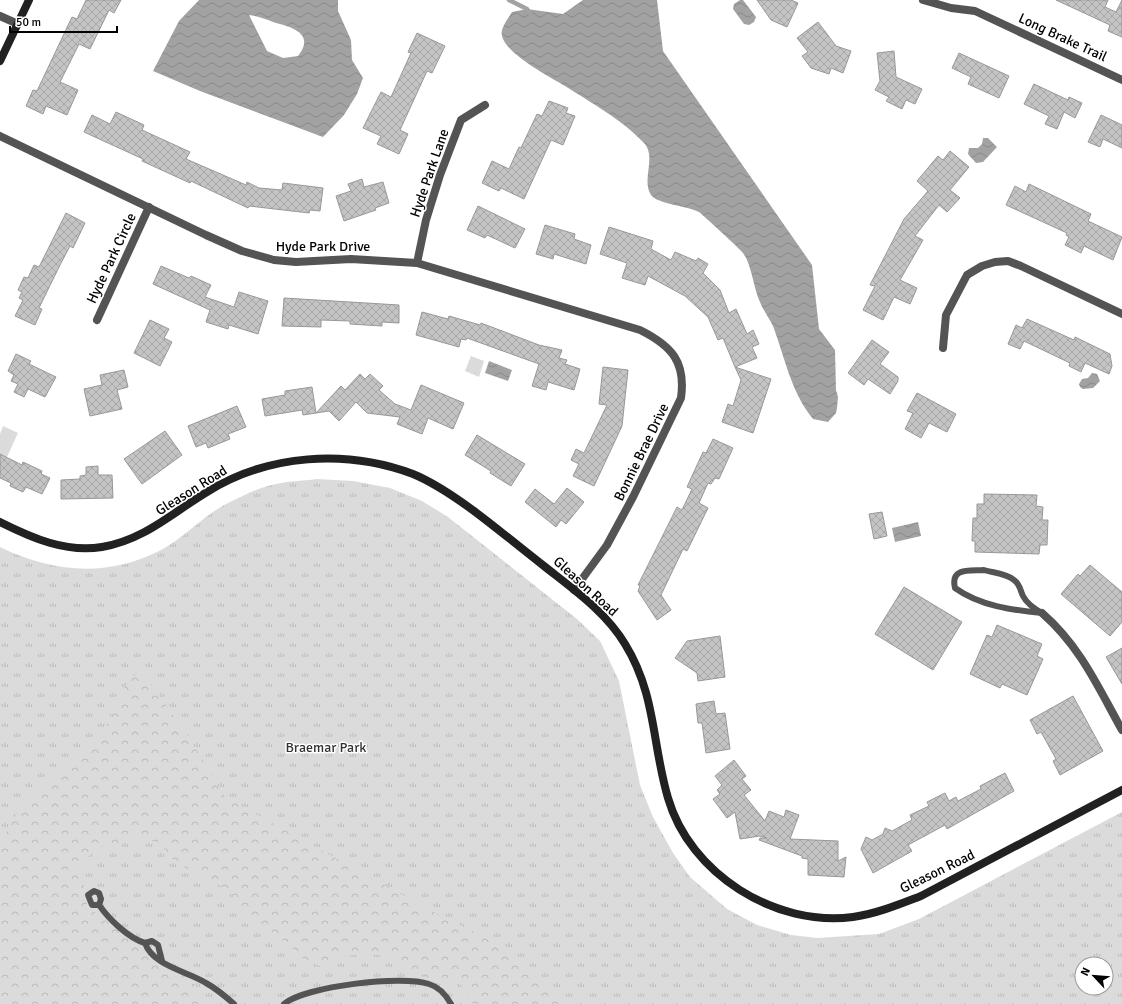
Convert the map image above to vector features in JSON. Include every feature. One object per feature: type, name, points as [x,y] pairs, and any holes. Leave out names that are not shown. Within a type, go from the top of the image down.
[{"type":"street","points":[[0,61],[29,0]]},
{"type":"street","name":"Long Brake Trail","points":[[923,0],[951,8],[975,11],[1122,80]]},
{"type":"street","points":[[0,16],[18,24]]},
{"type":"street","name":"Hyde Park Lane","points":[[417,263],[426,220],[440,175],[461,120],[485,105]]},
{"type":"street","name":"Hyde Park Drive","points":[[0,136],[242,251],[274,260],[296,262],[351,259],[417,263],[640,330]]},
{"type":"street","name":"Hyde Park Circle","points":[[97,320],[149,207]]},
{"type":"street","points":[[943,348],[946,315],[967,275],[982,266],[995,262],[1008,261],[1022,266],[1122,314]]},
{"type":"street","name":"Bonnie Brae Drive","points":[[574,590],[607,545],[634,497],[681,398],[684,381],[679,363],[667,346],[655,337],[640,330]]},
{"type":"street","name":"Gleason Road","points":[[0,522],[45,542],[75,547],[100,547],[127,541],[154,528],[208,491],[242,474],[275,464],[309,458],[344,459],[379,464],[414,475],[445,490],[574,590],[609,622],[624,642],[638,667],[648,694],[660,769],[668,801],[682,831],[701,857],[726,881],[753,898],[786,911],[818,917],[853,917],[915,898],[1122,790]]},
{"type":"street","points":[[1042,613],[1068,638],[1081,656],[1122,730]]},
{"type":"lane","points":[[984,570],[1006,575],[1014,579],[1020,587],[1023,597],[1032,607],[1042,613],[1020,611],[979,601],[955,588],[953,581],[955,575],[961,571],[984,570]]},
{"type":"lane","points":[[99,905],[105,913],[137,941],[145,943],[152,941],[158,945],[162,961]]},
{"type":"lane","points":[[145,943],[147,950],[162,961],[206,982],[234,1004]]},
{"type":"lane","points":[[284,1004],[296,997],[311,992],[378,981],[405,980],[430,984],[441,991],[451,1004]]},
{"type":"green space","points":[[471,356],[484,361],[479,377],[465,371]]},
{"type":"green space","points":[[3,426],[18,433],[7,457],[0,454],[0,434]]},
{"type":"green space","name":"Braemar Park","points":[[317,479],[353,481],[390,488],[422,501],[448,517],[577,619],[600,641],[619,681],[640,785],[653,817],[673,853],[690,877],[727,909],[757,925],[791,935],[817,938],[879,934],[919,919],[1122,812],[1122,1004],[0,1004],[0,547],[20,556],[61,567],[81,569],[122,565],[163,549],[230,502],[261,488],[288,482]]},
{"type":"green space","points":[[140,669],[188,736],[225,797],[424,907],[484,937],[570,1004],[473,1004],[457,981],[448,978],[435,978],[431,980],[402,963],[377,955],[352,955],[320,966],[304,959],[275,934],[245,913],[229,890],[176,863],[158,842],[129,837],[118,849],[104,846],[95,849],[88,856],[81,868],[87,906],[136,945],[156,965],[193,982],[204,1004],[0,1004],[0,844],[19,809],[33,794],[60,769],[93,746],[104,731],[121,692]]},
{"type":"water","points":[[199,0],[338,0],[338,11],[351,40],[352,60],[363,78],[357,94],[344,115],[323,137],[200,91],[153,71],[179,21]],"holes":[[[249,15],[287,26],[299,32],[303,36],[304,42],[303,48],[298,56],[283,58],[267,51]]]},
{"type":"water","points":[[583,0],[657,0],[663,51],[812,265],[819,329],[835,350],[836,390],[838,397],[837,408],[836,413],[828,422],[813,419],[799,398],[789,374],[773,326],[758,297],[746,257],[743,253],[699,212],[659,201],[651,195],[648,189],[648,149],[644,143],[627,127],[606,112],[529,64],[511,50],[505,43],[502,36],[502,30],[512,12],[527,9],[563,14]]},
{"type":"water","points":[[740,0],[743,0],[756,17],[754,22],[749,25],[744,24],[733,9],[734,4]]},
{"type":"water","points":[[983,138],[988,138],[997,147],[983,162],[976,163],[968,154],[969,148],[978,148],[982,144]]},
{"type":"water","points":[[489,361],[512,370],[508,381],[485,373]]},
{"type":"water","points":[[1092,373],[1097,374],[1100,381],[1093,388],[1083,389],[1080,387],[1079,384],[1082,379],[1088,378]]},
{"type":"water","points":[[918,522],[921,536],[895,542],[892,528]]},
{"type":"building","points":[[86,0],[121,0],[114,13],[109,10],[90,49],[79,44],[60,82],[78,90],[67,115],[46,106],[43,114],[26,106],[33,90],[37,91],[72,17],[77,19]]},
{"type":"building","points":[[757,0],[791,0],[798,3],[787,27],[771,20]]},
{"type":"building","points":[[1056,0],[1108,0],[1105,7],[1116,12],[1122,0],[1122,37],[1108,31],[1110,25]]},
{"type":"building","points":[[818,22],[836,46],[851,51],[843,73],[831,68],[829,74],[811,68],[802,56],[808,52],[797,38]]},
{"type":"building","points":[[417,33],[445,46],[432,73],[427,71],[400,130],[408,134],[399,154],[377,144],[381,136],[363,128],[381,92],[391,97],[411,53],[408,52]]},
{"type":"building","points":[[894,51],[896,77],[922,89],[915,104],[906,100],[902,109],[886,101],[889,97],[875,90],[880,81],[877,53]]},
{"type":"building","points":[[959,53],[1009,76],[999,98],[968,84],[971,77],[952,68]]},
{"type":"building","points":[[1034,84],[1068,100],[1069,97],[1082,103],[1075,118],[1064,112],[1057,129],[1045,124],[1049,116],[1024,104]]},
{"type":"building","points":[[549,101],[568,108],[566,113],[575,116],[563,145],[551,140],[524,199],[501,188],[499,191],[482,183],[492,161],[509,169],[537,114],[542,116]]},
{"type":"building","points":[[116,112],[144,125],[142,130],[190,152],[186,159],[246,185],[247,182],[259,188],[282,190],[283,183],[323,188],[320,211],[310,210],[309,213],[249,206],[248,208],[191,181],[190,183],[142,161],[143,159],[84,132],[92,115],[110,124]]},
{"type":"building","points":[[1101,115],[1122,125],[1122,148],[1103,139],[1100,147],[1088,142]]},
{"type":"building","points":[[950,151],[969,167],[950,190],[960,198],[947,212],[939,205],[915,236],[923,240],[900,280],[917,288],[910,304],[894,297],[883,320],[863,310],[875,286],[870,285],[904,219],[928,191],[917,181],[938,156],[943,160]]},
{"type":"building","points":[[362,179],[364,187],[383,182],[389,203],[375,208],[376,210],[344,221],[336,196],[351,191],[348,184]]},
{"type":"building","points":[[1029,184],[1091,214],[1088,221],[1122,237],[1113,260],[1084,246],[1081,253],[1065,245],[1069,237],[1066,235],[1067,233],[1006,205],[1015,186],[1026,192]]},
{"type":"building","points":[[478,206],[525,229],[515,248],[487,235],[485,238],[467,230]]},
{"type":"building","points":[[66,213],[85,223],[73,248],[70,246],[60,265],[39,308],[42,309],[35,325],[15,316],[23,300],[19,298],[22,292],[18,290],[24,277],[28,278],[34,265],[39,267]]},
{"type":"building","points":[[545,225],[575,234],[574,239],[591,245],[586,264],[554,254],[553,259],[536,254]]},
{"type":"building","points":[[609,227],[653,241],[651,249],[671,260],[675,252],[696,261],[698,258],[708,264],[703,273],[720,290],[729,313],[736,309],[747,334],[753,330],[759,344],[752,347],[757,358],[735,367],[723,338],[718,340],[708,317],[685,296],[648,276],[645,285],[622,278],[627,263],[600,254]]},
{"type":"building","points":[[161,266],[189,278],[191,276],[211,285],[205,297],[234,307],[239,292],[268,301],[258,334],[229,325],[228,329],[206,322],[210,310],[153,284]]},
{"type":"building","points":[[284,298],[399,305],[399,323],[382,322],[382,326],[350,324],[350,321],[321,320],[321,327],[282,326]]},
{"type":"building","points":[[422,312],[448,319],[449,316],[480,325],[481,323],[539,345],[562,350],[559,358],[567,360],[565,364],[580,369],[574,390],[548,382],[546,390],[532,386],[539,364],[467,338],[466,340],[461,339],[459,347],[416,335]]},
{"type":"building","points":[[1027,319],[1074,340],[1075,337],[1110,354],[1112,366],[1109,374],[1085,363],[1081,372],[1069,366],[1070,363],[1024,341],[1020,349],[1008,344],[1016,325],[1022,328]]},
{"type":"building","points":[[150,320],[169,329],[164,338],[172,342],[160,366],[134,353]]},
{"type":"building","points":[[872,340],[889,352],[880,364],[898,377],[898,381],[890,394],[868,379],[864,385],[848,373]]},
{"type":"building","points":[[16,354],[31,361],[29,364],[56,377],[45,397],[28,389],[24,397],[14,392],[18,384],[11,381],[14,375],[8,371]]},
{"type":"building","points":[[603,367],[628,370],[622,426],[594,486],[573,476],[579,464],[571,460],[576,449],[584,453],[607,405],[599,404]]},
{"type":"building","points":[[735,367],[771,379],[753,433],[722,422],[728,404],[733,406],[741,380]]},
{"type":"building","points":[[124,370],[128,387],[117,390],[122,409],[90,416],[84,389],[102,385],[100,375]]},
{"type":"building","points":[[360,374],[365,379],[370,374],[383,386],[379,390],[395,404],[411,410],[421,385],[464,403],[453,429],[428,418],[422,434],[397,424],[400,417],[367,413],[356,402],[339,421],[329,411],[316,413],[341,386],[345,390]]},
{"type":"building","points":[[312,387],[316,413],[303,415],[302,410],[265,416],[262,399],[285,395],[285,391]]},
{"type":"building","points":[[917,393],[956,414],[947,432],[929,423],[921,438],[905,429],[913,413],[907,411]]},
{"type":"building","points":[[237,406],[246,427],[228,434],[230,439],[208,448],[206,443],[196,447],[188,426]]},
{"type":"building","points":[[165,431],[182,455],[142,484],[124,459]]},
{"type":"building","points":[[477,435],[525,464],[511,486],[490,473],[491,471],[465,455]]},
{"type":"building","points":[[713,439],[733,448],[719,479],[715,478],[711,484],[708,483],[699,503],[708,508],[687,551],[683,549],[661,595],[671,610],[657,620],[638,591],[640,586],[638,585],[677,507],[682,510],[692,489],[687,487],[703,452],[706,453]]},
{"type":"building","points":[[0,454],[22,465],[23,462],[42,471],[41,474],[50,478],[42,494],[26,487],[23,492],[10,486],[11,483],[0,478]]},
{"type":"building","points":[[98,466],[98,475],[112,475],[113,498],[61,499],[61,480],[80,479],[80,476],[86,475],[86,467]]},
{"type":"building","points":[[567,488],[584,502],[566,524],[561,520],[556,527],[525,502],[535,489],[554,504]]},
{"type":"building","points":[[984,494],[1037,495],[1036,506],[1043,507],[1042,520],[1048,520],[1047,545],[1040,545],[1039,554],[975,552],[975,541],[972,541],[973,518],[977,518],[977,504],[984,504]]},
{"type":"building","points":[[882,512],[887,536],[874,539],[869,514]]},
{"type":"building","points":[[1090,565],[1122,592],[1122,622],[1110,636],[1061,594],[1078,574],[1080,576]]},
{"type":"building","points":[[904,587],[962,622],[933,670],[875,634]]},
{"type":"building","points":[[997,625],[1042,644],[1037,656],[1043,659],[1027,695],[1002,684],[1000,688],[970,674],[987,635],[992,637]]},
{"type":"building","points":[[720,636],[725,677],[698,681],[697,673],[675,658],[687,641]]},
{"type":"building","points":[[1122,648],[1122,684],[1106,657]]},
{"type":"building","points":[[1073,696],[1103,751],[1060,775],[1053,761],[1056,759],[1041,732],[1037,734],[1030,720]]},
{"type":"building","points":[[714,701],[716,714],[725,713],[730,749],[706,753],[702,723],[698,723],[696,704]]},
{"type":"building","points":[[734,760],[746,776],[742,779],[751,790],[744,795],[765,821],[769,811],[784,817],[786,810],[799,815],[790,839],[838,841],[838,861],[846,857],[844,877],[808,875],[808,859],[802,858],[802,856],[759,840],[760,838],[767,838],[760,836],[740,839],[735,812],[727,818],[713,799],[720,794],[717,790],[722,785],[715,776]]},
{"type":"building","points":[[1005,773],[1014,791],[947,829],[945,825],[908,845],[912,851],[873,873],[861,849],[866,837],[872,840],[883,834],[885,828],[892,831],[912,820],[910,815],[929,806],[927,802],[945,793],[949,801],[956,797],[958,801],[981,789],[980,786]]},
{"type":"waterway","points":[[509,0],[527,9],[530,13]]}]
